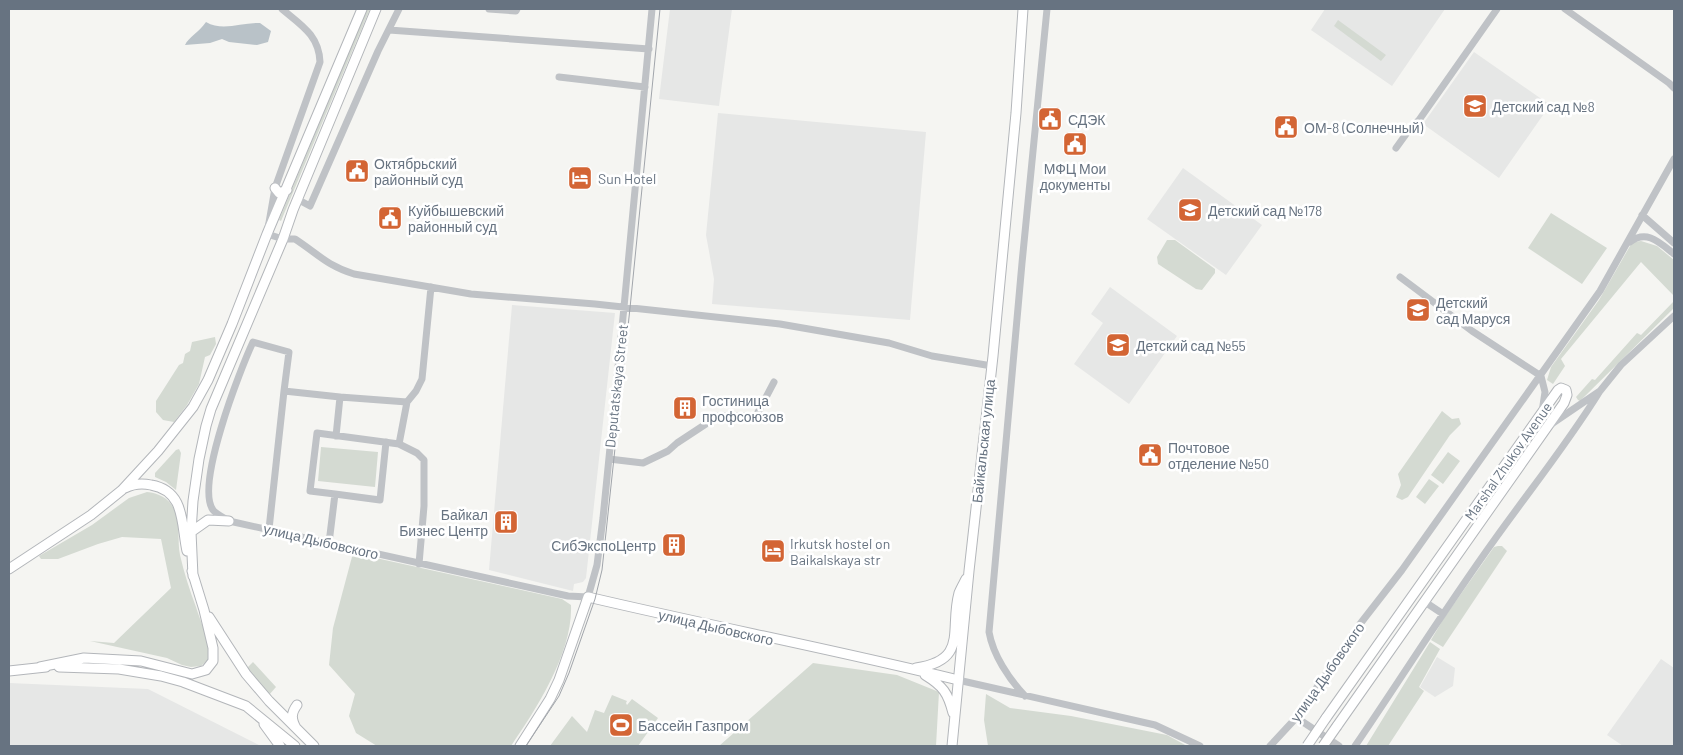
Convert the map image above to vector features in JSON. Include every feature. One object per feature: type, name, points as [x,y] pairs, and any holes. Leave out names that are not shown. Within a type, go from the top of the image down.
[{"type":"main road","points":[[9,568],[91,515],[122,490],[186,418],[200,396],[232,324],[267,234],[362,9]]},
{"type":"main road","points":[[193,576],[191,532],[194,488],[211,409],[283,239],[297,200],[376,9]]},
{"type":"main road","name":"Байкальская улица","points":[[952,746],[992,366],[1016,113],[1023,9]]},
{"type":"main road","points":[[275,188],[279,192],[287,190]]},
{"type":"main road","name":"Marshal Zhukov Avenue","points":[[1307,746],[1558,390],[1562,388],[1566,390],[1568,394],[1566,400],[1549,425],[1323,746]]},
{"type":"main road","points":[[9,671],[84,658],[141,661],[192,674],[203,672],[210,666],[214,655],[204,610],[193,576],[180,510],[172,496],[160,487],[148,484],[134,485],[122,490]]},
{"type":"main road","points":[[191,532],[208,520],[229,521]]},
{"type":"main road","points":[[915,669],[938,662],[952,647],[955,637],[959,593],[969,571]]},
{"type":"main road","name":"улица Дыбовского","points":[[588,597],[958,680]]},
{"type":"main road","name":"Deputatskaya Street","points":[[520,746],[550,699],[559,680],[588,597]]},
{"type":"main road","points":[[204,610],[246,674],[269,702],[314,746]]},
{"type":"main road","points":[[40,667],[94,668],[161,676],[184,682],[240,703],[260,717],[294,746]]},
{"type":"main road","points":[[915,669],[941,685],[950,701],[955,718]]},
{"type":"main road","points":[[297,705],[294,709],[292,720],[302,736]]},
{"type":"main road","points":[[260,717],[280,746]]},
{"type":"street","points":[[282,9],[315,40],[320,51],[320,62],[275,188],[267,234],[283,239],[295,239],[320,259],[337,269],[354,274],[471,294],[624,307],[789,326],[889,343],[932,356],[992,366]]},
{"type":"street","points":[[297,200],[310,206],[399,9]]},
{"type":"street","points":[[489,9],[516,11],[517,9]]},
{"type":"street","name":"Deputatskaya Street","points":[[588,597],[597,565],[609,459],[652,9]]},
{"type":"street","points":[[1025,696],[1014,685],[999,660],[991,643],[989,632],[1047,9]]},
{"type":"street","points":[[1396,148],[1419,120],[1497,9]]},
{"type":"street","points":[[1565,9],[1674,88]]},
{"type":"street","points":[[390,30],[649,49]]},
{"type":"street","points":[[559,77],[645,87]]},
{"type":"street","name":"улица Дыбовского","points":[[1270,746],[1296,718],[1347,643],[1600,292],[1674,159]]},
{"type":"street","points":[[1642,215],[1674,243]]},
{"type":"street","points":[[1627,244],[1642,236],[1650,237],[1657,240],[1674,254]]},
{"type":"street","points":[[1400,278],[1472,331],[1541,376],[1545,392],[1542,412]]},
{"type":"street","points":[[399,444],[407,402],[416,391],[422,379],[431,287]]},
{"type":"street","points":[[1355,746],[1425,643],[1442,614],[1495,539],[1576,431],[1600,392],[1621,365],[1674,316]]},
{"type":"street","points":[[245,330],[245,340],[249,351]]},
{"type":"street","points":[[229,521],[213,510],[208,496],[216,445],[224,418],[253,342],[289,352],[269,529]]},
{"type":"street","points":[[756,416],[774,382]]},
{"type":"street","points":[[284,391],[407,402]]},
{"type":"street","points":[[1549,425],[1600,392]]},
{"type":"street","points":[[336,436],[340,397]]},
{"type":"street","points":[[609,459],[643,462],[668,451],[718,416],[771,417]]},
{"type":"street","points":[[386,442],[380,500],[310,492],[317,433],[336,436],[386,442],[399,444],[417,452],[424,460],[424,506],[419,564]]},
{"type":"street","points":[[329,542],[335,494]]},
{"type":"street","name":"улица Дыбовского","points":[[229,521],[568,596],[588,597]]},
{"type":"street","points":[[1425,602],[1442,614]]},
{"type":"street","name":"улица Дыбовского","points":[[958,680],[1155,725],[1200,746]]},
{"type":"street","points":[[1296,718],[1339,746]]},
{"type":"shaded area","points":[[367,9],[370,9],[281,221],[279,220]]},
{"type":"shaded area","points":[[670,9],[732,9],[719,106],[659,99]]},
{"type":"shaded area","points":[[1325,9],[1445,9],[1392,86],[1311,30]]},
{"type":"shaded area","points":[[1338,20],[1386,55],[1381,61],[1334,26]]},
{"type":"shaded area","points":[[206,22],[219,26],[260,23],[271,31],[268,42],[257,45],[229,42],[222,39],[210,43],[185,45]]},
{"type":"shaded area","points":[[1474,52],[1550,105],[1499,178],[1423,124]]},
{"type":"shaded area","points":[[718,113],[926,132],[910,320],[712,304],[714,279],[706,235]]},
{"type":"shaded area","points":[[1183,168],[1262,225],[1226,275],[1147,219]]},
{"type":"shaded area","points":[[1551,213],[1607,248],[1582,284],[1528,248]]},
{"type":"shaded area","points":[[1167,240],[1175,240],[1215,269],[1215,273],[1202,290],[1196,289],[1158,264],[1157,257]]},
{"type":"shaded area","points":[[1641,241],[1657,246],[1674,260],[1674,296],[1641,262],[1561,359],[1565,366],[1553,384],[1547,380],[1551,367],[1599,300],[1630,246],[1633,242]]},
{"type":"shaded area","points":[[1110,287],[1177,336],[1129,404],[1074,364],[1103,323],[1091,314]]},
{"type":"shaded area","points":[[1674,301],[1674,308],[1580,401],[1578,400],[1576,397],[1592,379],[1595,380],[1637,333],[1641,335]]},
{"type":"shaded area","points":[[512,305],[615,313],[586,578],[583,582],[574,584],[573,591],[489,570]]},
{"type":"shaded area","points":[[215,337],[216,344],[210,355],[205,357],[199,384],[187,405],[174,422],[163,420],[156,412],[156,401],[179,365],[183,363],[185,354],[190,351],[192,342]]},
{"type":"shaded area","points":[[1442,411],[1452,419],[1459,418],[1461,424],[1450,435],[1408,497],[1402,500],[1396,497],[1401,485],[1398,474]]},
{"type":"shaded area","points":[[321,447],[378,452],[375,487],[318,481]]},
{"type":"shaded area","points":[[179,449],[181,453],[176,490],[166,482],[155,477],[155,473]]},
{"type":"shaded area","points":[[1448,452],[1460,461],[1443,484],[1431,475]]},
{"type":"shaded area","points":[[1429,479],[1439,486],[1425,504],[1416,497]]},
{"type":"shaded area","points":[[147,492],[166,499],[172,505],[176,515],[182,562],[209,646],[209,659],[201,666],[191,667],[182,665],[167,658],[90,641],[114,643],[171,588],[161,539],[122,537],[58,559],[41,559],[39,556],[92,525],[129,498]]},
{"type":"shaded area","points":[[1502,546],[1507,551],[1443,647],[1431,640],[1444,618],[1494,547]]},
{"type":"shaded area","points":[[353,553],[562,599],[571,605],[566,642],[552,679],[532,715],[511,746],[377,746],[356,733],[349,716],[355,694],[329,665],[333,628]]},
{"type":"shaded area","points":[[1430,642],[1440,649],[1419,687],[1424,691],[1388,746],[1366,746]]},
{"type":"shaded area","points":[[1437,657],[1455,668],[1453,686],[1435,697],[1420,687]]},
{"type":"shaded area","points":[[1661,659],[1674,668],[1674,746],[1623,746],[1607,735]]},
{"type":"shaded area","points":[[253,662],[276,687],[269,695],[247,668]]},
{"type":"shaded area","points":[[813,663],[897,675],[939,692],[936,746],[719,746]]},
{"type":"shaded area","points":[[9,683],[148,689],[261,746],[9,746]]},
{"type":"shaded area","points":[[986,694],[1010,708],[1071,716],[1167,735],[1187,746],[988,746],[984,720]]},
{"type":"shaded area","name":"Бассейн Газпром","points":[[612,695],[627,701],[627,705],[632,699],[658,718],[638,746],[550,746],[572,716],[587,732],[595,710],[604,713]]},
{"type":"tram line","points":[[526,746],[559,696],[569,673],[595,599],[602,570],[660,9]]},
{"type":"place","name":"Детский сад №8","points":[[1475,106]]},
{"type":"place","name":"СДЭК","points":[[1050,119]]},
{"type":"place","name":"ОМ-8 (Солнечный)","points":[[1286,127]]},
{"type":"place","name":"МФЦ Мои документы","points":[[1075,144]]},
{"type":"place","name":"Октябрьский районный суд","points":[[357,171]]},
{"type":"place","name":"Sun Hotel","points":[[580,178]]},
{"type":"place","name":"Детский сад №178","points":[[1190,210]]},
{"type":"place","name":"Куйбышевский районный суд","points":[[390,218]]},
{"type":"place","name":"Детский сад Маруся","points":[[1418,310]]},
{"type":"place","name":"Детский сад №55","points":[[1118,345]]},
{"type":"place","name":"Гостиница профсоюзов","points":[[685,408]]},
{"type":"place","name":"Почтовое отделение №50","points":[[1150,455]]},
{"type":"place","name":"Байкал Бизнес Центр","points":[[506,522]]},
{"type":"place","name":"СибЭкспоЦентр","points":[[674,545]]},
{"type":"place","name":"Irkutsk hostel on Baikalskaya str","points":[[773,551]]},
{"type":"place","name":"Бассейн Газпром","points":[[621,725]]}]
